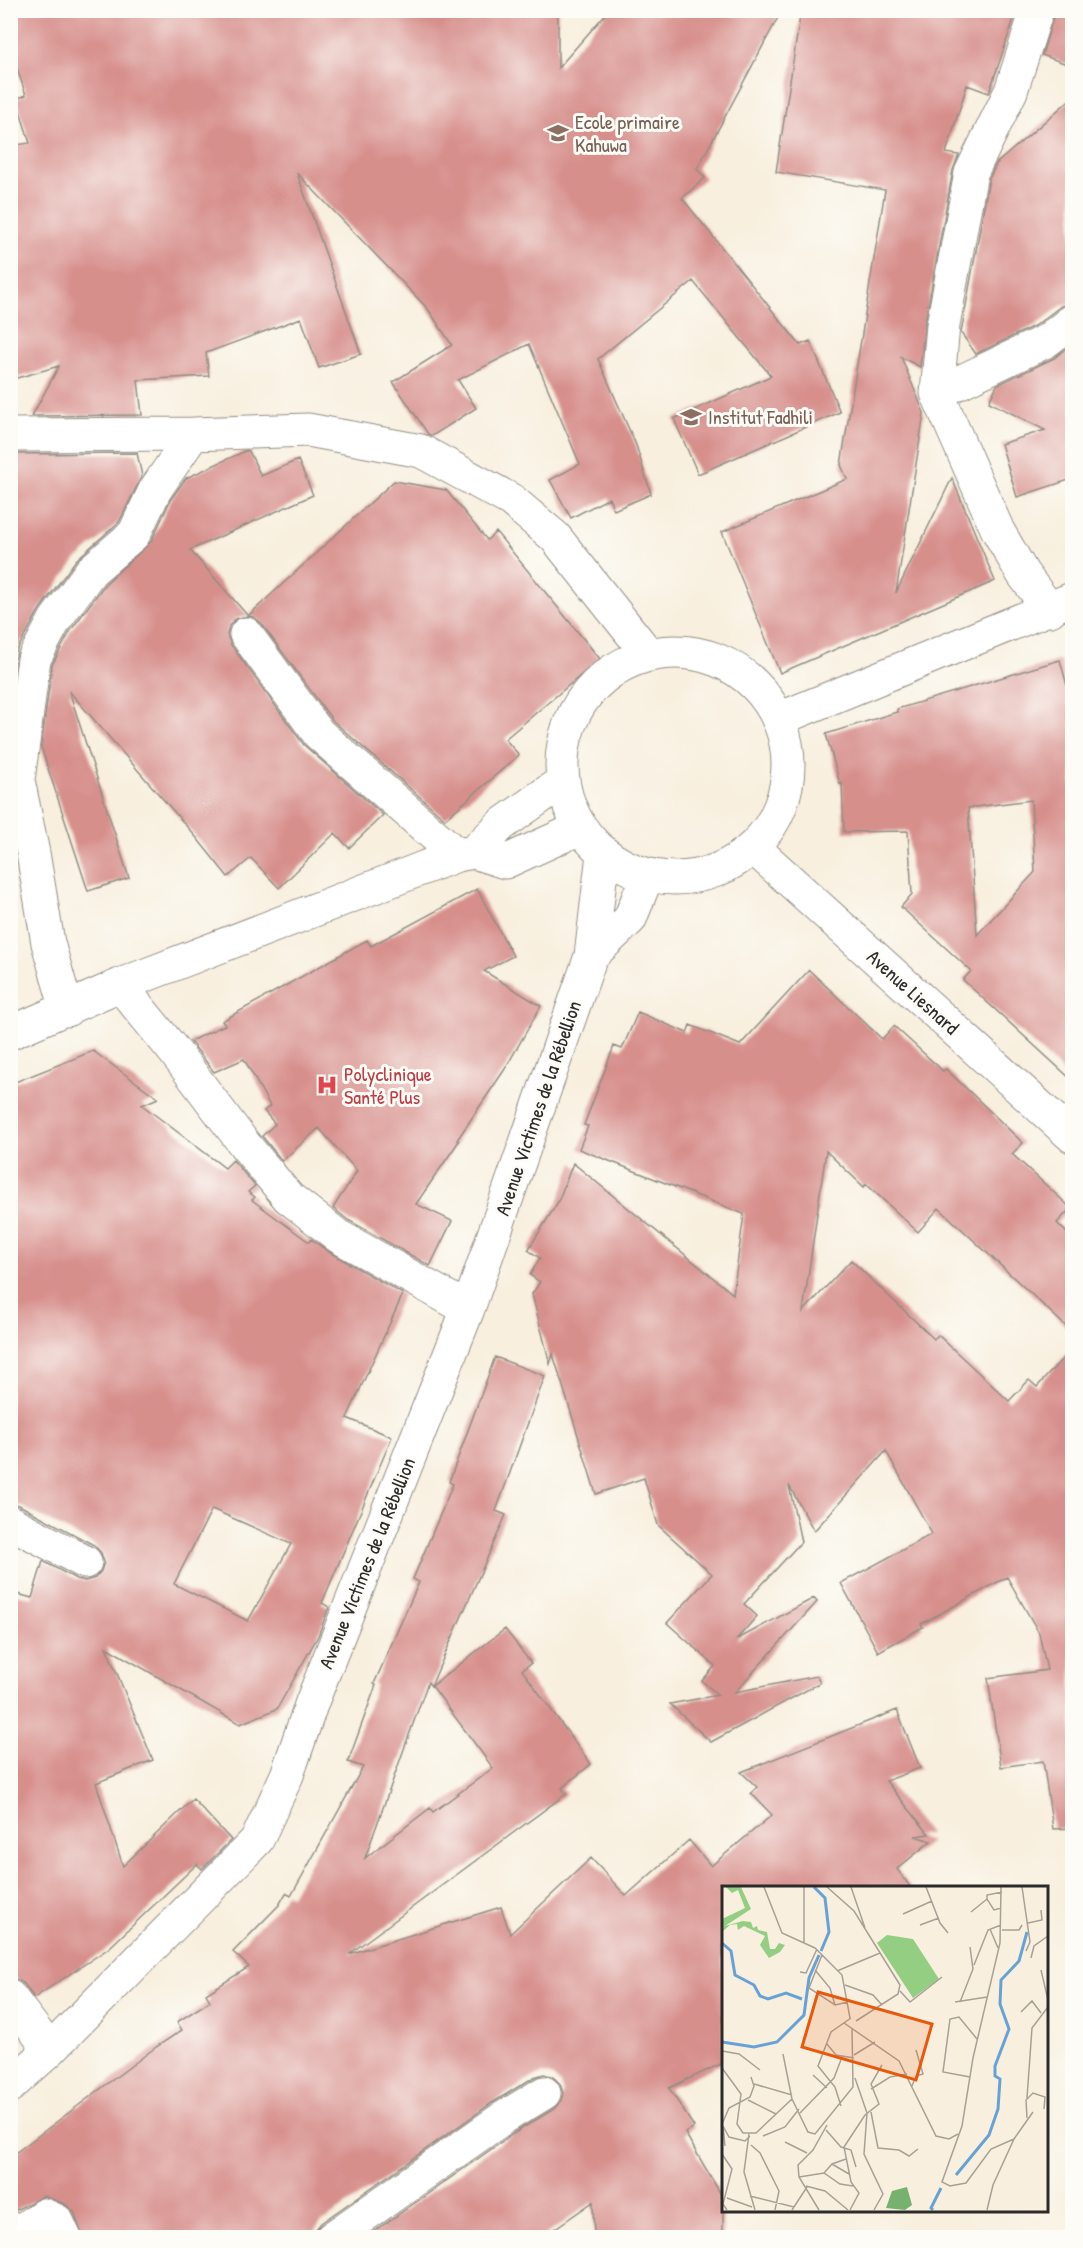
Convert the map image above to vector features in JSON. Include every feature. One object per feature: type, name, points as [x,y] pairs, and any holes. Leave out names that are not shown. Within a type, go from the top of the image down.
[{"type":"street","points":[[779,719],[1061,604],[1023,574],[998,531],[937,393],[943,325],[971,173],[1011,91],[1037,10]]},
{"type":"street","points":[[937,393],[1046,341],[1072,321]]},
{"type":"street","points":[[10,435],[194,434],[308,430],[421,451],[511,500],[555,537],[648,654]]},
{"type":"street","points":[[67,1010],[48,943],[33,853],[14,779],[34,659],[55,620],[90,571],[134,534],[155,490],[194,434]]},
{"type":"street","points":[[246,634],[319,734],[465,853],[505,862],[580,828]]},
{"type":"street","points":[[688,652],[725,663],[758,686],[779,719],[789,764],[780,809],[754,848],[722,869],[686,879],[647,876],[603,854],[580,828],[569,806],[563,782],[564,740],[581,701],[610,671],[648,654],[688,652]]},
{"type":"street","points":[[10,1033],[120,985],[465,853],[563,782]]},
{"type":"street","name":"Avenue Liesnard","points":[[754,848],[1072,1136]]},
{"type":"street","points":[[591,956],[603,854]]},
{"type":"street","points":[[591,956],[630,919],[647,876]]},
{"type":"street","name":"Avenue Victimes de la Rébellion","points":[[10,2086],[50,2050],[257,1840],[287,1775],[312,1702],[468,1309],[591,956]]},
{"type":"street","points":[[120,985],[288,1197],[338,1236],[468,1309]]},
{"type":"street","points":[[10,1522],[85,1562]]},
{"type":"street","points":[[10,1997],[50,2050]]},
{"type":"street","points":[[332,2238],[503,2118],[544,2093]]},
{"type":"street","points":[[10,2233],[26,2227],[44,2215],[57,2221],[65,2238]]},
{"type":"building","points":[[32,10],[558,10],[558,68],[609,10],[782,10],[697,169],[705,178],[682,198],[800,345],[810,341],[840,412],[698,474],[674,419],[771,376],[693,281],[598,359],[636,445],[651,494],[614,510],[609,498],[571,518],[550,480],[580,464],[529,344],[458,380],[476,408],[432,436],[428,434],[393,382],[452,345],[428,309],[297,173],[361,354],[319,368],[301,318],[206,353],[209,376],[138,380],[142,415],[32,416],[59,366],[10,380],[10,146],[30,143],[16,99],[26,95],[10,48],[10,17]]},
{"type":"building","points":[[801,10],[1017,10],[989,93],[967,85],[946,153],[959,155],[953,170],[925,322],[920,367],[901,357],[924,413],[896,593],[952,478],[995,581],[780,673],[722,532],[847,479],[841,465],[885,190],[776,172]]},
{"type":"building","points":[[1055,10],[1072,10],[1072,66],[1042,55]]},
{"type":"building","points":[[1072,98],[1072,303],[1061,306],[1036,325],[976,354],[961,333],[989,179],[997,163]]},
{"type":"building","points":[[1072,344],[1072,479],[1017,497],[1001,444],[1045,430],[989,402],[997,385],[1054,358]]},
{"type":"building","points":[[249,451],[261,476],[298,460],[313,495],[190,550],[248,616],[235,619],[229,626],[227,635],[231,645],[304,745],[383,815],[349,848],[335,833],[279,888],[251,858],[228,877],[69,691],[129,878],[88,891],[41,747],[52,665],[71,630],[105,584],[151,542],[171,499],[186,478]]},
{"type":"building","points":[[137,453],[142,476],[119,522],[76,560],[40,609],[17,650],[10,694],[10,454]]},
{"type":"building","points":[[394,481],[446,490],[487,540],[496,532],[600,659],[505,739],[519,755],[445,819],[333,721],[261,623],[254,617],[248,616]]},
{"type":"building","points":[[1060,660],[1072,704],[1072,1080],[963,980],[971,971],[901,907],[912,894],[908,831],[844,832],[842,783],[840,784],[826,734],[897,712],[897,709]],"holes":[[[1031,800],[1035,872],[977,935],[968,808]]]},
{"type":"building","points":[[477,889],[513,956],[484,971],[541,1006],[505,1069],[416,1204],[452,1221],[430,1266],[348,1220],[333,1208],[357,1171],[319,1128],[282,1161],[262,1136],[275,1124],[264,1111],[270,1106],[244,1059],[214,1072],[190,1041],[225,1025],[222,1021],[367,940],[371,946]]},
{"type":"building","points":[[809,970],[882,1039],[894,1026],[943,1071],[946,1069],[1023,1143],[1012,1154],[1071,1208],[1057,1223],[1072,1238],[1072,1332],[939,1208],[918,1232],[866,1184],[864,1187],[826,1151],[803,1312],[851,1260],[934,1339],[938,1335],[1009,1401],[1029,1380],[1037,1387],[1072,1348],[1072,1530],[1067,1532],[1072,1548],[1072,1828],[1053,1829],[1043,1761],[1001,1767],[988,1678],[1047,1670],[1039,1633],[1007,1577],[921,1624],[923,1627],[878,1652],[841,1583],[932,1534],[886,1451],[814,1531],[789,1485],[801,1542],[744,1604],[757,1616],[736,1640],[814,1598],[817,1602],[735,1692],[817,1676],[820,1683],[711,1742],[670,1704],[718,1695],[702,1681],[715,1666],[667,1623],[712,1574],[658,1525],[644,1478],[596,1494],[553,1354],[550,1364],[532,1294],[540,1282],[530,1275],[540,1258],[528,1250],[558,1202],[573,1163],[733,1294],[744,1214],[579,1149],[588,1126],[584,1125],[614,1046],[622,1049],[638,1012],[687,1033],[690,1025],[740,1045]]},
{"type":"building","points":[[93,1051],[158,1098],[142,1105],[225,1168],[233,1160],[255,1186],[248,1192],[255,1197],[252,1200],[309,1242],[311,1239],[329,1252],[403,1294],[347,1418],[392,1437],[322,1603],[329,1607],[318,1636],[277,1709],[240,1724],[106,1647],[153,1760],[96,1783],[123,1866],[193,1799],[231,1840],[202,1869],[197,1864],[109,1948],[34,1998],[25,1985],[18,1980],[10,1979],[10,1592],[32,1598],[43,1561],[76,1579],[85,1581],[95,1578],[104,1562],[101,1553],[94,1545],[19,1505],[10,1503],[10,1084]],"holes":[[[212,1509],[291,1544],[248,1621],[174,1584]]]},
{"type":"building","points":[[495,1357],[545,1376],[496,1511],[506,1515],[431,1686],[428,1682],[365,1858],[430,1808],[433,1812],[493,1768],[432,1686],[505,1629],[531,1663],[522,1670],[591,1764],[562,1788],[566,1794],[349,1954],[501,1907],[510,1934],[591,1858],[626,1896],[689,1840],[711,1866],[772,1815],[751,1793],[757,1787],[741,1772],[897,1710],[920,1768],[886,1781],[929,1834],[915,1836],[931,1841],[897,1869],[910,1886],[722,1886],[722,2063],[669,2088],[694,2127],[685,2133],[722,2196],[723,2238],[594,2238],[593,2202],[541,2238],[365,2238],[513,2134],[554,2109],[561,2101],[563,2093],[560,2084],[553,2077],[544,2074],[534,2077],[492,2103],[321,2223],[315,2230],[314,2238],[83,2238],[74,2212],[65,2204],[43,2196],[10,2213],[10,2157],[182,2030],[177,2022],[210,2001],[206,1994],[249,1967],[233,1952],[279,1905],[286,1893],[291,1896],[363,1767],[348,1762],[376,1685],[374,1684],[419,1582],[413,1579],[453,1484],[449,1482]]},
{"type":"place","name":"Ecole primaire Kahuwa","points":[[558,133]]},
{"type":"place","name":"Institut Fadhili","points":[[691,417]]},
{"type":"place","name":"Polyclinique Santé Plus","points":[[327,1085]]}]
